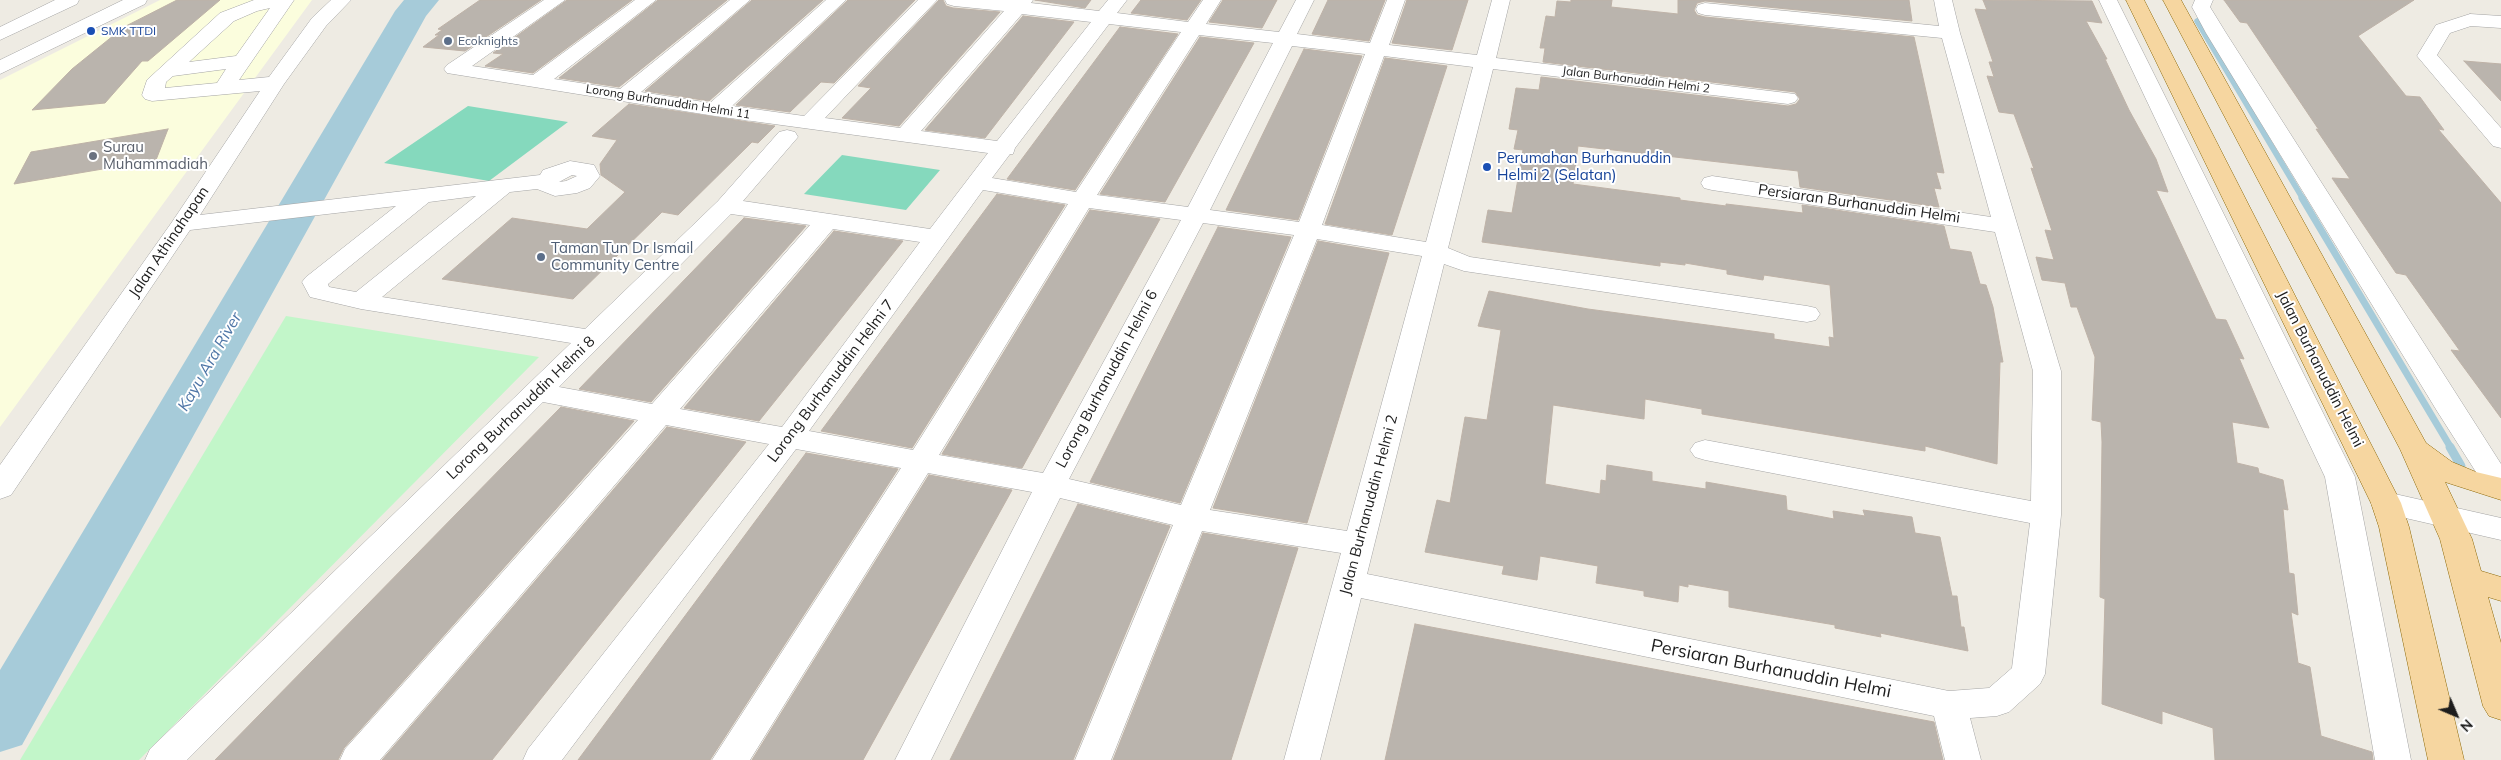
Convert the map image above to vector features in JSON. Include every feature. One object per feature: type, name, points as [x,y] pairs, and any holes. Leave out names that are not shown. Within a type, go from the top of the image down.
[{"type":"main road","name":"Jalan Burhanuddin Helmi","points":[[2134,0],[2386,503],[2394,527],[2446,760]]},
{"type":"main road","points":[[2172,0],[2415,449],[2456,539],[2501,706]]},
{"type":"main road","points":[[2415,449],[2442,469],[2467,480],[2501,488]]},
{"type":"main road","points":[[2468,579],[2501,588]]},
{"type":"street","points":[[0,34],[70,0]]},
{"type":"street","points":[[0,48],[100,0]]},
{"type":"street","points":[[1,80],[138,0]]},
{"type":"street","points":[[223,88],[285,0]]},
{"type":"street","points":[[275,83],[152,95],[157,80],[227,17],[252,6],[285,0]]},
{"type":"street","name":"Jalan Athinahapan","points":[[0,488],[182,224],[275,83],[319,22],[342,0]]},
{"type":"street","name":"Lorong Burhanuddin Helmi 11","points":[[556,0],[454,69],[715,110],[906,134],[1005,149]]},
{"type":"street","points":[[537,82],[647,0]]},
{"type":"street","points":[[625,95],[742,0]]},
{"type":"street","points":[[715,110],[837,0]]},
{"type":"street","points":[[810,122],[928,0]]},
{"type":"street","points":[[954,0],[1111,9],[1194,28],[1484,61]]},
{"type":"street","points":[[730,760],[920,462],[1082,200],[1212,0]]},
{"type":"street","name":"Lorong Burhanuddin Helmi 6","points":[[913,760],[1051,485],[1196,214],[1305,0]]},
{"type":"street","points":[[1093,760],[1308,230],[1396,0]]},
{"type":"street","name":"Jalan Burhanuddin Helmi 2","points":[[1302,760],[1501,0]]},
{"type":"street","name":"Persiaran Burhanuddin Helmi","points":[[1349,583],[1948,705],[1997,702],[2028,674],[2046,515],[2047,371],[1950,33],[1943,0]]},
{"type":"street","name":"Jalan Burhanuddin Helmi","points":[[2108,0],[2340,477],[2393,760]]},
{"type":"street","points":[[2204,0],[2201,7],[2216,33],[2501,488]]},
{"type":"street","points":[[906,134],[1021,4]]},
{"type":"street","name":"Lorong Burhanuddin Helmi 7","points":[[541,760],[788,439],[977,182],[1005,149],[1111,9]]},
{"type":"street","points":[[1705,9],[1950,33]]},
{"type":"street","points":[[2501,22],[2470,20],[2443,29],[2427,56],[2501,141]]},
{"type":"street","points":[[167,71],[242,61]]},
{"type":"street","name":"Jalan Burhanuddin Helmi 2","points":[[1484,61],[1788,98]]},
{"type":"street","name":"Lorong Burhanuddin Helmi 8","points":[[163,760],[726,206],[787,137]]},
{"type":"street","points":[[182,224],[336,208],[546,181]]},
{"type":"street","points":[[977,182],[1082,200],[1308,230],[1436,251],[1464,264],[1807,314]]},
{"type":"street","name":"Persiaran Burhanuddin Helmi","points":[[1712,183],[2006,226]]},
{"type":"street","points":[[362,300],[502,187]]},
{"type":"street","points":[[421,197],[315,282],[319,292],[592,338]]},
{"type":"street","points":[[726,206],[938,237]]},
{"type":"street","points":[[358,760],[826,222]]},
{"type":"street","points":[[536,392],[1051,485],[1192,518],[1359,544]]},
{"type":"street","points":[[1705,450],[2046,515]]},
{"type":"street","points":[[2386,503],[2501,529]]},
{"type":"street","points":[[1948,705],[1962,760]]},
{"type":"shaded area","points":[[160,0],[312,0],[0,427],[0,80]]},
{"type":"green space","points":[[468,106],[568,122],[489,181],[384,163]]},
{"type":"green space","points":[[842,155],[940,170],[906,210],[804,194]]},
{"type":"green space","points":[[286,316],[539,357],[139,760],[20,760]]},
{"type":"building","points":[[177,0],[220,0],[148,61],[142,61],[105,103],[32,110],[72,69],[124,27]]},
{"type":"building","points":[[480,0],[541,0],[465,51],[423,47],[439,35],[435,35],[442,30],[438,29]]},
{"type":"building","points":[[567,0],[632,0],[533,73],[485,66],[503,54],[493,53]]},
{"type":"building","points":[[658,0],[727,0],[619,87],[559,78]]},
{"type":"building","points":[[752,0],[823,0],[709,101],[645,91]]},
{"type":"building","points":[[848,0],[915,0],[834,83],[821,82],[790,112],[736,105]]},
{"type":"building","points":[[939,0],[943,0],[946,6],[953,8],[1000,12],[899,126],[842,118],[871,88],[858,86]]},
{"type":"building","points":[[1035,0],[1091,0],[1085,8]]},
{"type":"building","points":[[1141,0],[1201,0],[1187,20],[1131,13]]},
{"type":"building","points":[[1223,0],[1277,0],[1262,28],[1209,22]]},
{"type":"building","points":[[1328,0],[1385,0],[1369,41],[1312,34]]},
{"type":"building","points":[[1407,0],[1468,0],[1452,50],[1392,43]]},
{"type":"building","points":[[1571,0],[1612,0],[1611,7],[1678,14],[1678,0],[1909,0],[1912,21],[1705,1],[1697,3],[1694,10],[1697,15],[1705,17],[1914,37],[1944,173],[1936,172],[1941,189],[1934,188],[1939,207],[1800,187],[1798,171],[1578,146],[1573,184],[1726,206],[1726,204],[1803,213],[1802,205],[1944,226],[1950,249],[1971,252],[1980,284],[1986,285],[1993,307],[2003,362],[2000,362],[1997,464],[1925,446],[1925,451],[1702,414],[1702,409],[1645,399],[1644,419],[1553,405],[1545,484],[1600,494],[1601,480],[1606,481],[1607,465],[1652,472],[1652,481],[1706,489],[1706,482],[1786,496],[1787,510],[1834,519],[1833,511],[1865,516],[1863,510],[1912,517],[1915,533],[1940,537],[1952,596],[1957,596],[1961,627],[1964,627],[1968,651],[1880,633],[1881,637],[1835,628],[1835,625],[1729,607],[1729,591],[1688,584],[1688,587],[1679,585],[1678,602],[1644,596],[1644,591],[1596,583],[1598,566],[1540,556],[1537,580],[1502,574],[1504,566],[1425,552],[1437,500],[1450,503],[1465,417],[1487,420],[1501,330],[1478,326],[1489,291],[1588,309],[1774,334],[1774,339],[1830,347],[1829,337],[1834,338],[1830,285],[1764,275],[1763,280],[1727,274],[1727,270],[1685,263],[1685,265],[1660,262],[1660,266],[1482,242],[1488,210],[1512,213],[1523,150],[1514,149],[1518,130],[1509,129],[1516,88],[1539,90],[1541,77],[1788,106],[1796,104],[1800,99],[1795,92],[1543,62],[1545,48],[1540,48],[1546,16],[1555,17],[1557,1],[1571,2]]},
{"type":"building","points":[[1983,0],[2092,1],[2102,23],[2086,21],[2107,59],[2105,59],[2129,110],[2156,159],[2168,192],[2156,190],[2216,319],[2226,320],[2244,359],[2239,358],[2269,428],[2232,422],[2237,463],[2258,468],[2259,473],[2283,480],[2288,510],[2283,509],[2289,573],[2294,574],[2298,615],[2291,612],[2298,663],[2310,667],[2321,736],[2372,752],[2373,760],[2215,760],[2213,728],[2162,711],[2162,724],[2102,704],[2105,599],[2100,597],[2102,442],[2101,422],[2092,420],[2095,357],[2077,307],[2071,307],[2065,283],[2042,280],[2036,257],[2054,260],[2045,230],[2052,231],[2031,168],[2034,169],[2014,114],[1999,112],[1987,76],[1994,77],[1989,62],[1993,62],[1975,9],[1987,10]]},
{"type":"building","points":[[2224,0],[2414,0],[2358,36],[2406,96],[2420,97],[2444,130],[2438,129],[2501,203],[2501,418],[2451,350],[2460,351],[2406,275],[2396,273],[2332,178],[2350,179],[2247,23],[2240,22]]},
{"type":"building","points":[[1023,16],[1074,22],[985,138],[925,130]]},
{"type":"building","points":[[1120,27],[1178,34],[1075,190],[1007,179]]},
{"type":"building","points":[[1200,37],[1254,43],[1165,202],[1100,194]]},
{"type":"building","points":[[1304,49],[1362,56],[1298,220],[1226,210]]},
{"type":"building","points":[[1385,58],[1447,66],[1392,235],[1325,224]]},
{"type":"building","points":[[2464,61],[2501,64],[2501,101]]},
{"type":"building","points":[[629,104],[775,126],[758,143],[752,142],[678,215],[662,212],[573,299],[442,279],[512,218],[587,229],[625,192],[601,175],[600,164],[617,140],[592,136]]},
{"type":"building","name":"Surau Muhammadiah","points":[[168,129],[156,160],[14,184],[31,152]]},
{"type":"building","points":[[997,194],[1065,205],[912,448],[821,431]]},
{"type":"building","points":[[1090,210],[1160,219],[1022,468],[942,454]]},
{"type":"building","points":[[744,218],[806,226],[651,402],[579,389]]},
{"type":"building","points":[[1218,227],[1291,237],[1180,503],[1090,482]]},
{"type":"building","points":[[834,231],[903,241],[759,421],[684,408]]},
{"type":"building","points":[[1318,241],[1389,253],[1307,523],[1213,508]]},
{"type":"building","points":[[561,407],[634,421],[344,748],[338,760],[215,760]]},
{"type":"building","points":[[667,427],[746,442],[492,760],[382,760]]},
{"type":"building","points":[[806,453],[898,469],[710,760],[578,760]]},
{"type":"building","points":[[929,475],[1012,490],[863,760],[752,760]]},
{"type":"building","points":[[1078,504],[1170,526],[1073,760],[950,760]]},
{"type":"building","points":[[1203,533],[1298,548],[1231,760],[1113,760]]},
{"type":"building","points":[[1415,624],[1934,722],[1943,760],[1385,760]]},
{"type":"waterway","name":"Kayu Ara River","points":[[0,726],[412,11],[423,0]]},
{"type":"waterway","points":[[2197,21],[2303,199]]},
{"type":"waterway","points":[[2302,198],[2451,448]]},
{"type":"waterway","points":[[2450,447],[2461,466]]},
{"type":"place","name":"SMK TTDI","points":[[91,31]]},
{"type":"place","name":"Ecoknights","points":[[448,41]]},
{"type":"place","name":"Surau Muhammadiah","points":[[93,156]]},
{"type":"place","name":"Perumahan Burhanuddin Helmi 2 (Selatan)","points":[[1487,167]]},
{"type":"place","name":"Taman Tun Dr Ismail Community Centre","points":[[541,257]]}]
